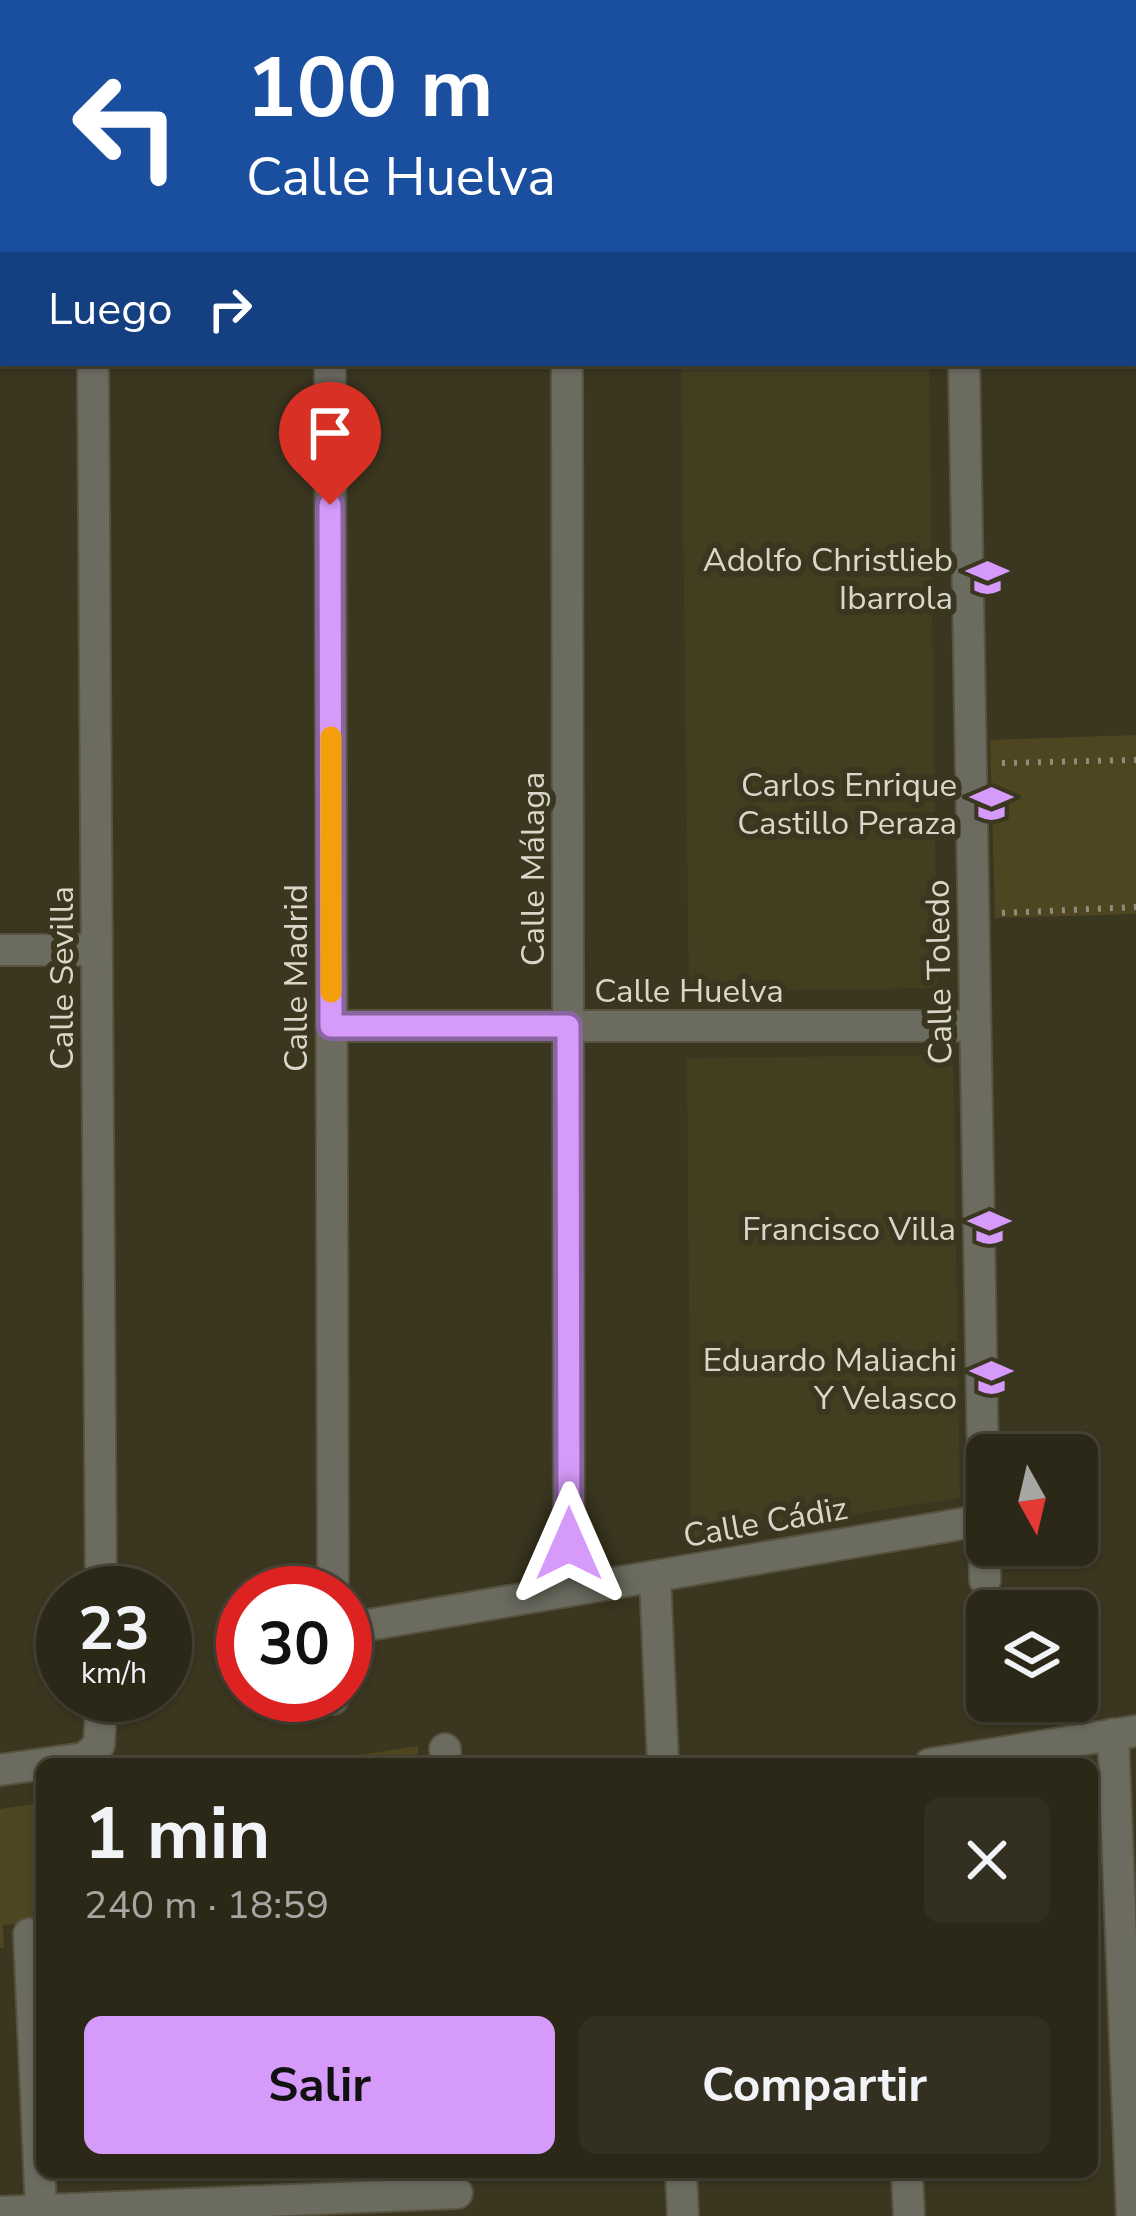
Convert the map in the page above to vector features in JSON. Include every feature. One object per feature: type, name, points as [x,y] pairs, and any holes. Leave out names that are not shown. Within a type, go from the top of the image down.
[{"type":"street","name":"Calle Sevilla","points":[[93,366],[101,1566]]},
{"type":"street","name":"Calle Madrid","points":[[330,366],[333,1566]]},
{"type":"street","name":"Calle Málaga","points":[[567,366],[569,1591]]},
{"type":"street","name":"Calle Toledo","points":[[964,366],[982,1434]]},
{"type":"street","points":[[0,950],[97,950]]},
{"type":"street","name":"Calle Huelva","points":[[331,1026],[975,1026]]},
{"type":"street","name":"Calle Cádiz","points":[[372,1624],[966,1523]]},
{"type":"street","name":"Calle Toledo","points":[[985,1566],[985,1580]]},
{"type":"street","points":[[655,1576],[663,1758]]},
{"type":"street","points":[[78,1758],[99,1745],[100,1722]]},
{"type":"street","points":[[967,1758],[1125,1732],[1132,2216]]},
{"type":"street","points":[[0,1770],[36,1764]]},
{"type":"street","points":[[29,1934],[36,2095]]},
{"type":"street","points":[[40,2178],[41,2210]]},
{"type":"street","points":[[681,2178],[683,2216]]},
{"type":"street","points":[[907,2178],[909,2216]]},
{"type":"street","points":[[0,2212],[249,2187],[457,2194]]},
{"type":"path","points":[[970,764],[1136,760]]},
{"type":"path","points":[[973,914],[1136,907]]},
{"type":"shaded area","points":[[681,366],[929,366],[937,988],[689,992]]},
{"type":"shaded area","points":[[1136,735],[1136,914],[995,918],[990,740]]},
{"type":"shaded area","points":[[953,1055],[960,1498],[691,1538],[687,1058]]},
{"type":"shaded area","points":[[418,1746],[418,1758],[339,1758]]},
{"type":"shaded area","points":[[36,1804],[36,1922],[3,1925],[4,1948],[0,1948],[0,1809]]},
{"type":"slow traffic","points":[[331,737],[331,992]]},
{"type":"place","name":"Adolfo Christlieb Ibarrola","points":[[987,578]]},
{"type":"place","name":"Carlos Enrique Castillo Peraza","points":[[991,803]]},
{"type":"place","name":"Francisco Villa","points":[[990,1228]]},
{"type":"place","name":"Eduardo Maliachi Y Velasco","points":[[991,1378]]},
{"type":"route","points":[[330,505],[331,1026],[568,1026],[569,1544]]}]
